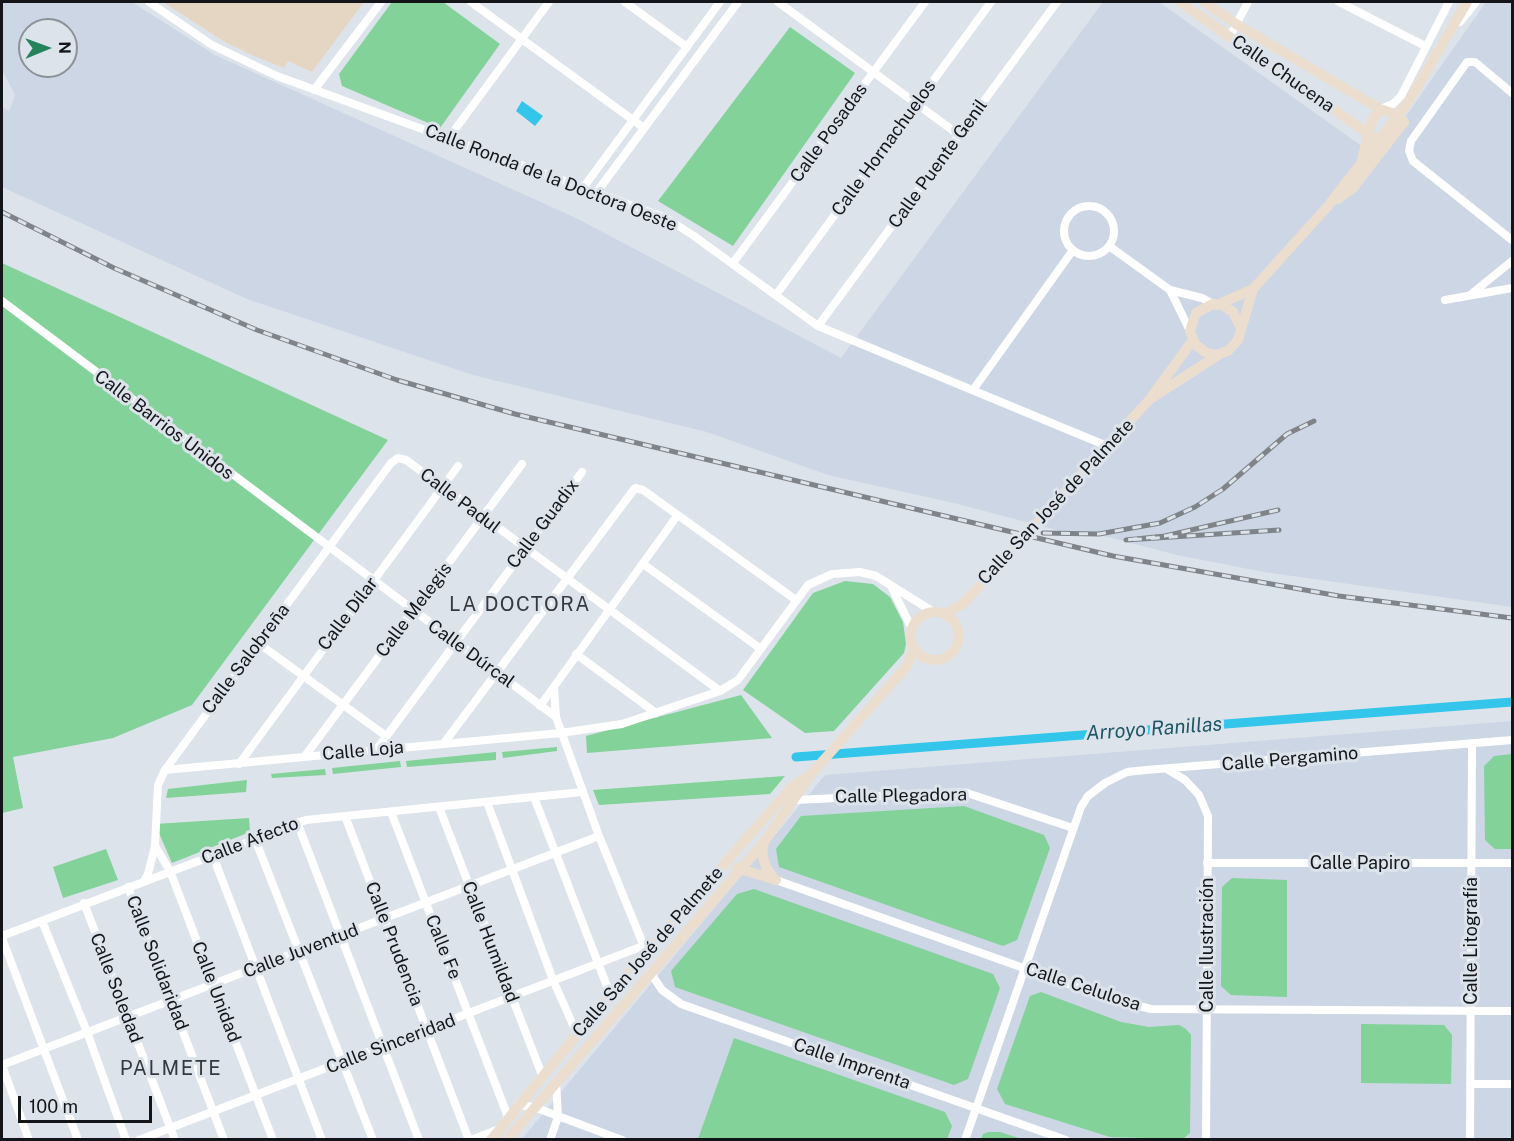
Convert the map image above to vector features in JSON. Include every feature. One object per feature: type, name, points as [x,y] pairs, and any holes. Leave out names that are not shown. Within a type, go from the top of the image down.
[{"type":"street","name":"Calle Ronda de la Doctora Oeste","points":[[149,2],[212,45],[277,76],[666,218],[733,263],[818,326],[1107,446]]},
{"type":"street","points":[[315,90],[381,2]]},
{"type":"street","points":[[471,2],[644,128]]},
{"type":"street","points":[[448,139],[549,2]]},
{"type":"street","points":[[625,2],[687,47]]},
{"type":"street","points":[[583,188],[720,2]]},
{"type":"street","points":[[596,193],[738,2]]},
{"type":"street","points":[[778,2],[959,135]]},
{"type":"street","name":"Calle Posadas","points":[[733,263],[925,2]]},
{"type":"street","name":"Calle Hornachuelos","points":[[776,295],[992,2]]},
{"type":"street","name":"Calle Puente Genil","points":[[818,326],[1057,2]]},
{"type":"street","name":"Calle Chucena","points":[[1180,2],[1383,144]]},
{"type":"street","name":"Calle Chucena","points":[[1204,2],[1236,24],[1380,109],[1397,116]]},
{"type":"street","points":[[1230,36],[1248,2]]},
{"type":"street","points":[[1339,2],[1425,46]]},
{"type":"street","points":[[1361,164],[1368,133],[1380,109],[1393,104],[1401,96],[1449,2]]},
{"type":"street","points":[[1328,206],[1353,188],[1383,144],[1397,116],[1445,43],[1467,2]]},
{"type":"street","points":[[1445,43],[1476,2]]},
{"type":"street","points":[[1512,93],[1475,62],[1467,62],[1411,141],[1410,151],[1413,160],[1512,240]]},
{"type":"street","points":[[1170,290],[1192,336],[1205,352],[1221,354],[1235,345],[1253,289],[1328,206],[1361,164],[1383,144]]},
{"type":"street","points":[[1084,206],[1098,207],[1110,216],[1114,231],[1109,246],[1096,255],[1088,256],[1073,250],[1068,244],[1064,228],[1071,213],[1084,206]]},
{"type":"street","points":[[1109,246],[1170,290],[1202,298],[1233,312],[1240,326]]},
{"type":"street","points":[[973,390],[1073,250]]},
{"type":"street","points":[[1470,295],[1512,261]]},
{"type":"street","points":[[1444,300],[1512,288]]},
{"type":"street","points":[[1192,336],[1196,313],[1253,289]]},
{"type":"street","name":"Calle Barrios Unidos","points":[[2,301],[328,548]]},
{"type":"street","name":"Calle San José de Palmete","points":[[945,614],[963,604],[1150,399],[1192,336]]},
{"type":"street","name":"Calle San José de Palmete","points":[[1150,399],[1221,354]]},
{"type":"street","name":"Calle Salobreña","points":[[144,881],[155,846],[158,785],[165,770],[391,463],[398,458]]},
{"type":"street","name":"Calle Padul","points":[[398,458],[406,460],[720,691]]},
{"type":"street","name":"Calle Melegis","points":[[305,756],[522,464]]},
{"type":"street","name":"Calle Dílar","points":[[239,764],[458,466]]},
{"type":"street","name":"Calle Guadix","points":[[377,749],[582,472]]},
{"type":"street","points":[[444,743],[633,489],[638,488],[796,600]]},
{"type":"street","points":[[540,706],[677,516]]},
{"type":"street","name":"Calle Dúrcal","points":[[328,548],[556,717]]},
{"type":"street","points":[[643,564],[761,649]]},
{"type":"street","name":"Calle Loja","points":[[165,770],[561,733],[622,724],[720,691],[738,680],[808,585],[832,574],[860,572],[876,576],[932,611]]},
{"type":"street","points":[[890,585],[912,629],[914,648],[925,657],[940,659],[953,652],[959,638],[956,623],[945,614],[932,611],[919,617],[912,629]]},
{"type":"street","name":"Calle San José de Palmete","points":[[956,623],[963,604]]},
{"type":"street","points":[[258,643],[386,736]]},
{"type":"street","name":"Calle San José de Palmete","points":[[507,1140],[764,842],[813,772],[907,666],[914,648]]},
{"type":"street","points":[[576,654],[656,712]]},
{"type":"street","name":"Calle San José de Palmete","points":[[907,666],[925,657]]},
{"type":"street","points":[[554,688],[556,717],[561,733],[599,836],[645,949],[650,972]]},
{"type":"street","name":"Calle Pergamino","points":[[1073,828],[1088,796],[1115,776],[1127,772],[1512,740]]},
{"type":"street","name":"Calle Litografía","points":[[1470,1140],[1472,743]]},
{"type":"street","name":"Calle Ilustración","points":[[1167,768],[1185,780],[1205,805],[1208,816],[1206,1140]]},
{"type":"street","name":"Calle San José de Palmete","points":[[491,1140],[645,949],[722,867],[792,787],[813,772]]},
{"type":"street","name":"Calle Afecto","points":[[2,937],[84,903],[213,856],[297,822],[582,792]]},
{"type":"street","name":"Calle Plegadora","points":[[795,800],[964,792],[1073,828]]},
{"type":"street","points":[[534,797],[554,854],[610,994]]},
{"type":"street","points":[[487,802],[553,980],[578,1034]]},
{"type":"street","name":"Calle Humildad","points":[[439,807],[511,998],[543,1075]]},
{"type":"street","name":"Calle Fe","points":[[391,812],[508,1117]]},
{"type":"street","name":"Calle Prudencia","points":[[345,816],[470,1140]]},
{"type":"street","points":[[297,822],[419,1140]]},
{"type":"street","points":[[965,1140],[1073,828]]},
{"type":"street","name":"Calle Juventud","points":[[2,1065],[599,836]]},
{"type":"street","points":[[255,839],[373,1140]]},
{"type":"street","points":[[764,842],[762,854],[766,867],[776,880]]},
{"type":"street","name":"Calle Unidad","points":[[155,846],[170,871],[273,1140]]},
{"type":"street","points":[[213,856],[322,1140]]},
{"type":"street","name":"Calle Papiro","points":[[1207,863],[1512,863]]},
{"type":"street","points":[[722,867],[742,868],[776,880]]},
{"type":"street","name":"Calle Celulosa","points":[[776,880],[1108,998],[1151,1009],[1512,1011]]},
{"type":"street","name":"Calle Solidaridad","points":[[128,887],[224,1140]]},
{"type":"street","name":"Calle Soledad","points":[[84,903],[175,1140]]},
{"type":"street","points":[[42,921],[87,1032],[126,1140]]},
{"type":"street","points":[[2,937],[78,1140]]},
{"type":"street","points":[[623,1004],[645,949]]},
{"type":"street","name":"Calle Sinceridad","points":[[139,1140],[553,980],[645,949]]},
{"type":"street","name":"Calle Imprenta","points":[[650,972],[662,990],[681,1004],[1066,1140]]},
{"type":"street","points":[[2,1065],[29,1140]]},
{"type":"street","points":[[550,1140],[558,1117],[556,1082]]},
{"type":"street","points":[[1470,1084],[1512,1084]]},
{"type":"street","points":[[518,1105],[534,1107],[622,1140]]},
{"type":"street","points":[[470,1140],[499,1129]]},
{"type":"shaded area","points":[[2,2],[132,2],[215,55],[576,218],[841,358],[1103,2],[1159,2],[1377,157],[1486,2],[1512,2],[1512,607],[1264,572],[1177,555],[1108,537],[1064,532],[954,503],[828,475],[707,432],[473,375],[247,299],[2,187],[2,107],[9,111],[15,95],[2,70]]},
{"type":"shaded area","points":[[163,2],[364,2],[312,72],[288,61],[284,68],[254,56],[225,42]]},
{"type":"shaded area","points":[[1512,721],[1512,1139],[521,1140],[825,775]]},
{"type":"green space","points":[[392,2],[443,2],[500,44],[440,128],[342,86],[339,74]]},
{"type":"green space","points":[[790,27],[855,73],[733,246],[658,201]]},
{"type":"green space","points":[[2,263],[388,440],[192,705],[113,738],[13,757],[23,808],[2,813]]},
{"type":"green space","points":[[845,581],[873,584],[890,597],[903,622],[906,644],[904,653],[834,731],[805,733],[743,690],[813,593]]},
{"type":"green space","points":[[741,695],[772,738],[587,753],[586,736]]},
{"type":"green space","points":[[557,747],[557,751],[503,758],[502,752]]},
{"type":"green space","points":[[496,752],[496,760],[407,767],[406,761]]},
{"type":"green space","points":[[1512,754],[1512,849],[1495,849],[1485,840],[1484,766],[1494,756]]},
{"type":"green space","points":[[400,761],[401,767],[333,774],[332,768]]},
{"type":"green space","points":[[325,769],[326,775],[272,778],[271,774]]},
{"type":"green space","points":[[785,776],[770,794],[599,805],[593,790]]},
{"type":"green space","points":[[247,780],[246,792],[166,798],[168,789]]},
{"type":"green space","points":[[964,806],[1044,835],[1050,848],[1017,940],[1003,946],[779,867],[776,849],[801,816]]},
{"type":"green space","points":[[249,818],[250,832],[172,863],[155,824]]},
{"type":"green space","points":[[106,849],[118,880],[63,898],[53,867]]},
{"type":"green space","points":[[1232,878],[1287,880],[1287,997],[1231,995],[1221,986],[1222,887]]},
{"type":"green space","points":[[754,889],[993,974],[1000,988],[968,1079],[954,1085],[675,987],[671,971],[737,894]]},
{"type":"green space","points":[[1041,992],[1121,1022],[1149,1027],[1179,1025],[1186,1029],[1191,1035],[1190,1133],[1183,1139],[1110,1137],[1005,1104],[997,1089],[1030,996]]},
{"type":"green space","points":[[1361,1024],[1444,1025],[1452,1035],[1451,1084],[1361,1083]]},
{"type":"green space","points":[[734,1038],[945,1112],[952,1126],[947,1139],[698,1139]]},
{"type":"green space","points":[[1000,1132],[1022,1139],[981,1139],[983,1134]]},
{"type":"water","points":[[522,101],[543,116],[535,126],[516,111]]},
{"type":"waterway","name":"Arroyo Ranillas","points":[[796,757],[1512,702]]},
{"type":"railway","points":[[2,212],[114,268],[257,330],[397,380],[515,414],[1113,556],[1339,596],[1512,618]]},
{"type":"railway","points":[[1043,533],[1099,534],[1160,523],[1195,507],[1223,489],[1287,434],[1314,421]]},
{"type":"railway","points":[[1278,510],[1165,536],[1126,540],[1279,530]]},
{"type":"district","name":"LA DOCTORA","points":[[520,605]]},
{"type":"district","name":"PALMETE","points":[[171,1069]]}]
